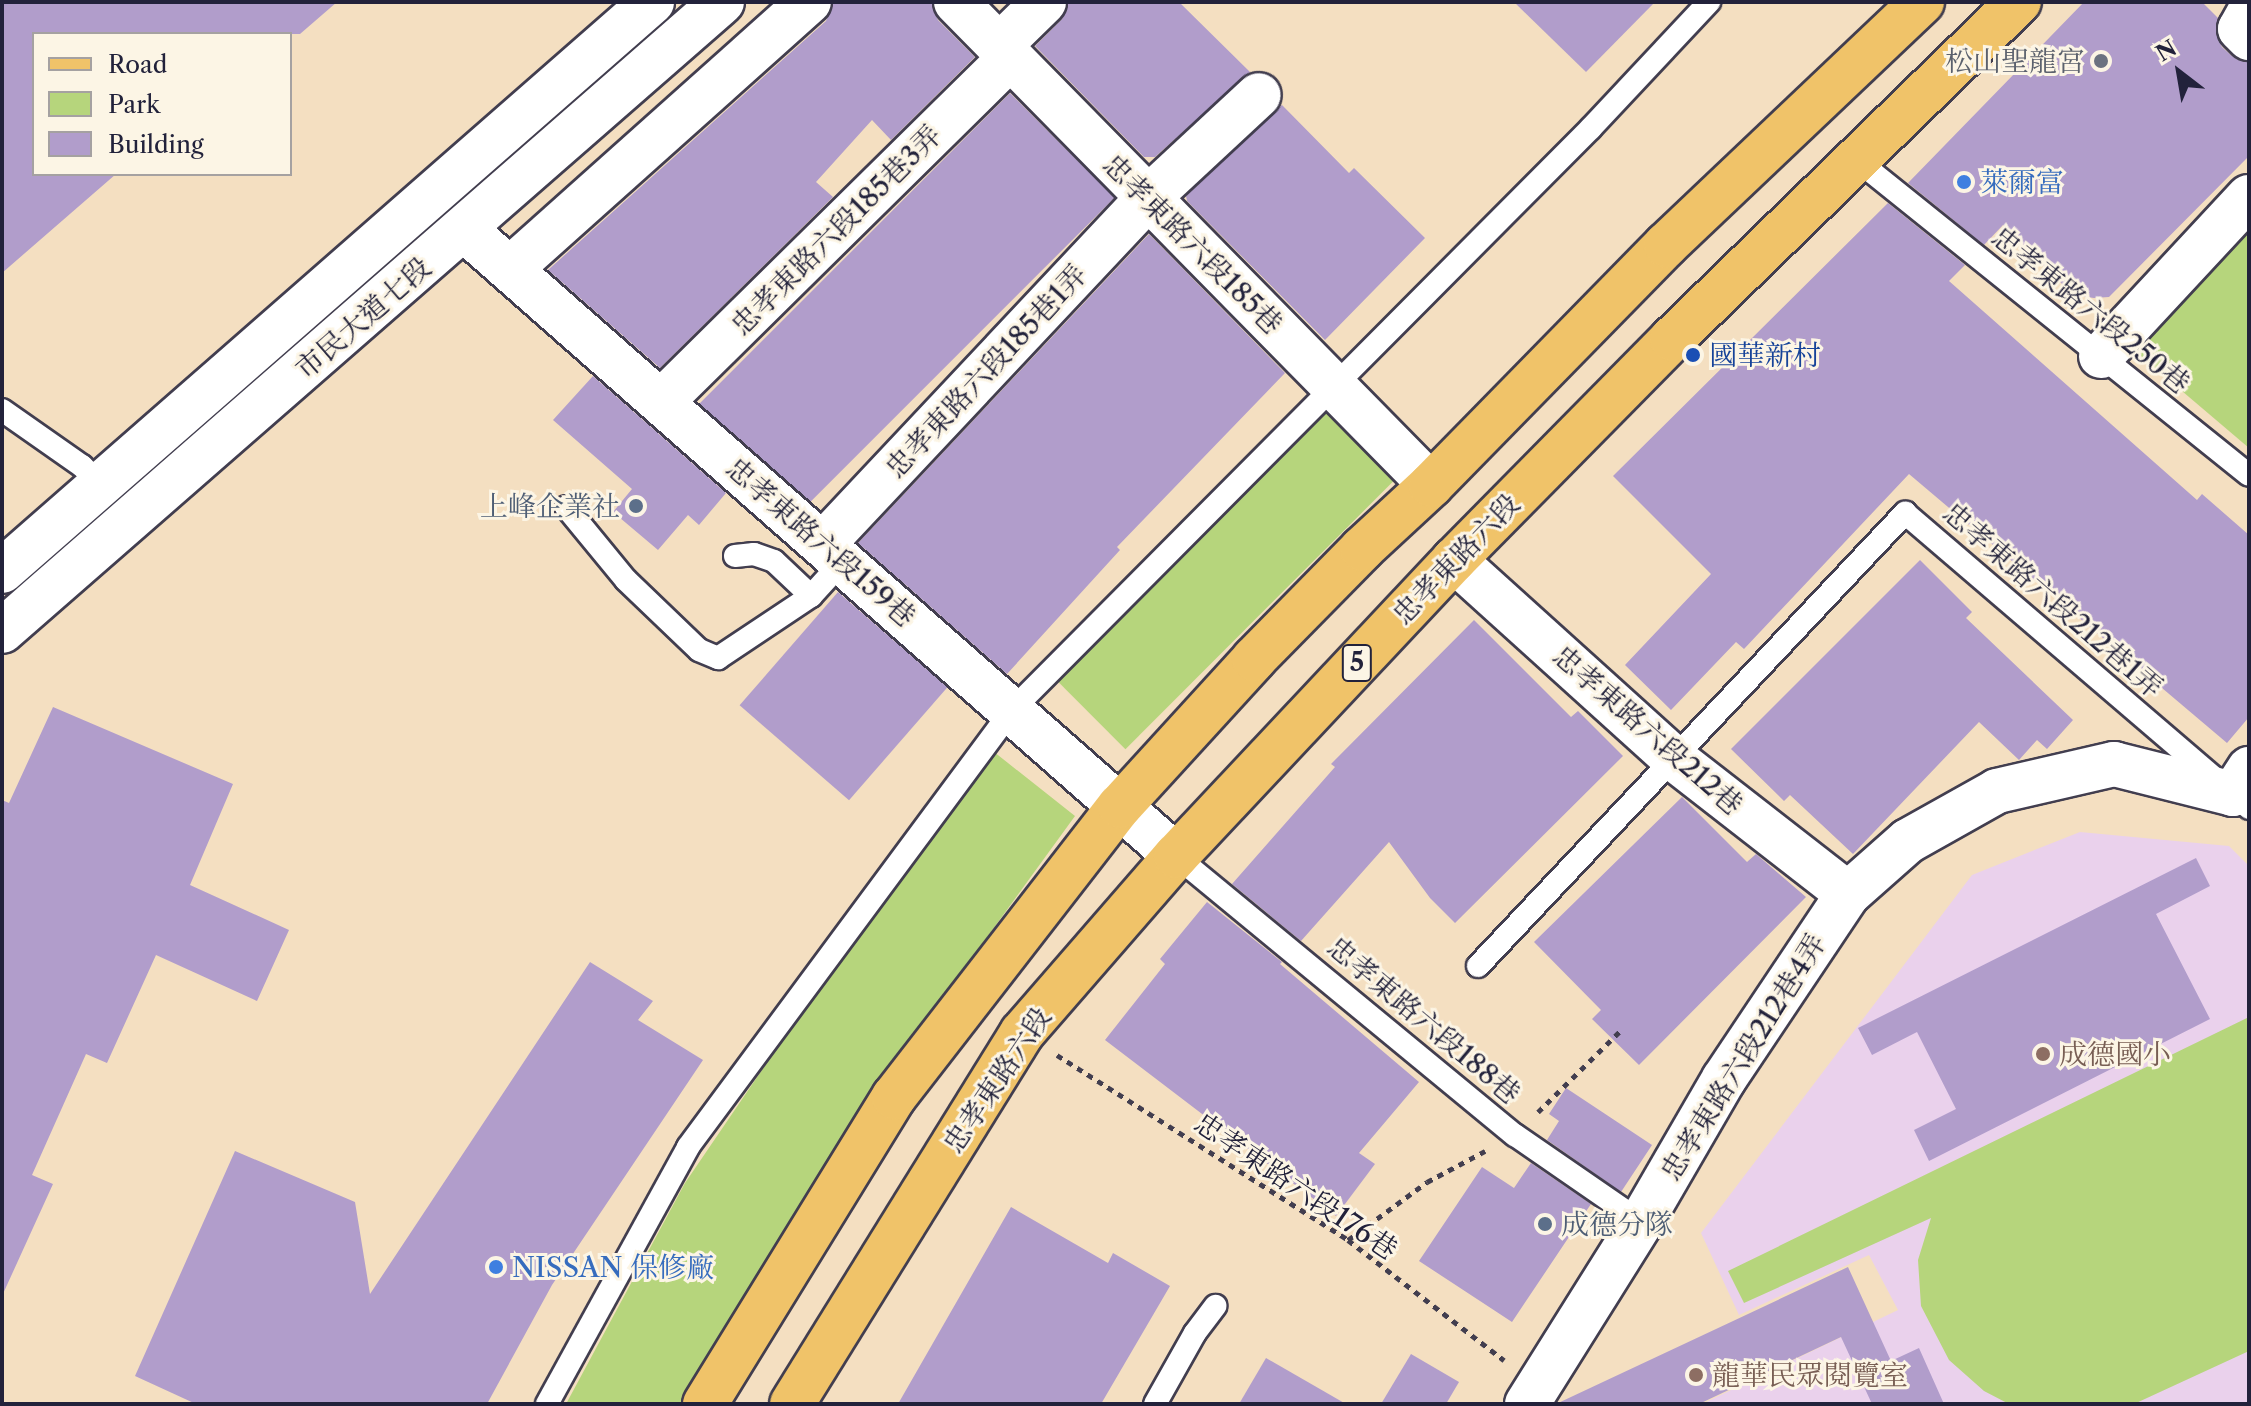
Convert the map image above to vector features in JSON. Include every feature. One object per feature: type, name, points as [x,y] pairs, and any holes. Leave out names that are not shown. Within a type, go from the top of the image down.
[{"type":"main road","points":[[705,1404],[894,1097],[1120,806],[1254,659],[1431,485],[1678,234],[1922,2]]},
{"type":"main road","name":"忠孝東路六段","points":[[792,1404],[1022,1033],[1176,856],[1454,560],[1672,339],[2019,2]]},
{"type":"street","name":"市民大道七段","points":[[2,571],[652,2]]},
{"type":"street","name":"市民大道七段","points":[[2,631],[465,230],[722,2]]},
{"type":"street","points":[[510,269],[809,2]]},
{"type":"street","name":"忠孝東路六段185巷","points":[[956,2],[1431,485]]},
{"type":"street","name":"忠孝東路六段185巷3弄","points":[[661,402],[1005,52],[1044,2]]},
{"type":"street","points":[[2249,13],[2240,29],[2249,38]]},
{"type":"street","name":"忠孝東路六段185巷1弄","points":[[832,553],[1148,198],[1259,95]]},
{"type":"street","points":[[2101,356],[2249,197]]},
{"type":"street","name":"忠孝東路六段159巷","points":[[465,230],[1176,856]]},
{"type":"street","name":"忠孝東路六段212巷","points":[[1454,560],[1672,757],[1848,894]]},
{"type":"street","name":"忠孝東路六段212巷4弄","points":[[1533,1395],[1641,1222],[1724,1079],[1848,894],[1908,841],[1997,791],[2114,764],[2244,790]]},
{"type":"lane","points":[[547,1404],[688,1147],[1012,710],[1591,128],[1709,2]]},
{"type":"lane","name":"忠孝東路六段250巷","points":[[1858,161],[2249,475]]},
{"type":"lane","points":[[2,410],[82,466],[101,485]]},
{"type":"lane","points":[[566,507],[626,580],[699,650],[718,658],[811,596],[832,553]]},
{"type":"lane","name":"忠孝東路六段212巷1弄","points":[[1478,966],[1905,513],[2244,790]]},
{"type":"lane","points":[[735,556],[754,554],[774,561],[811,596]]},
{"type":"lane","name":"忠孝東路六段188巷","points":[[1176,856],[1515,1135],[1641,1222]]},
{"type":"lane","points":[[1155,1404],[1195,1333],[1215,1306]]},
{"type":"path","points":[[1348,1240],[1427,1182],[1515,1135],[1620,1031]]},
{"type":"path","name":"忠孝東路六段176巷","points":[[1022,1033],[1348,1240],[1533,1395]]},
{"type":"shaded area","name":"成德國小","points":[[2080,832],[2229,846],[2249,866],[2249,1404],[1702,1404],[1898,1310],[1869,1255],[1739,1315],[1701,1233],[1972,875]]},
{"type":"green space","points":[[2249,218],[2249,448],[2129,346]]},
{"type":"green space","points":[[1322,397],[1400,475],[1125,749],[1048,671]]},
{"type":"green space","points":[[984,744],[1075,816],[877,1089],[686,1404],[566,1404],[685,1183]]},
{"type":"green space","points":[[2249,1017],[2249,1351],[2134,1404],[2009,1404],[1984,1391],[1949,1360],[1921,1306],[1918,1260],[1931,1218],[1744,1303],[1728,1271]]},
{"type":"building","points":[[2,2],[337,2],[300,34],[32,32],[32,176],[114,176],[2,273]]},
{"type":"building","points":[[833,2],[932,2],[938,20],[975,57],[891,140],[872,120],[816,182],[833,197],[660,368],[548,270],[826,21]]},
{"type":"building","points":[[1068,2],[1179,2],[1250,72],[1155,157],[1144,157],[1035,46],[1062,19]]},
{"type":"building","points":[[1514,2],[1655,2],[1586,72]]},
{"type":"building","points":[[2084,2],[2202,2],[2218,18],[2216,33],[2222,47],[2232,56],[2249,62],[2249,156],[2109,297],[2094,298],[2073,295],[2003,225],[1984,245],[1908,183]]},
{"type":"building","points":[[1010,93],[1115,198],[804,508],[700,403]]},
{"type":"building","points":[[1282,105],[1349,173],[1354,168],[1425,238],[1325,340],[1187,201],[1186,196]]},
{"type":"building","points":[[1888,203],[1965,265],[1949,281],[2197,500],[2202,494],[2249,535],[2249,717],[2227,743],[1909,474],[1744,649],[1736,642],[1671,710],[1625,665],[1711,574],[1613,476]]},
{"type":"building","points":[[1149,234],[1285,373],[1117,547],[1120,550],[1007,674],[858,543]]},
{"type":"building","points":[[593,376],[726,493],[699,525],[688,515],[658,550],[613,512],[632,489],[553,420]]},
{"type":"building","points":[[1920,560],[1972,612],[1966,618],[2073,720],[2047,749],[2037,740],[2019,760],[1979,722],[1853,854],[1790,795],[1784,801],[1731,749]]},
{"type":"building","points":[[838,592],[947,687],[849,800],[740,705]]},
{"type":"building","points":[[1474,620],[1571,717],[1578,711],[1623,756],[1455,923],[1430,898],[1389,842],[1301,941],[1232,884],[1335,767],[1331,764]]},
{"type":"building","points":[[53,707],[233,784],[190,885],[289,930],[257,1001],[156,955],[107,1063],[86,1054],[32,1175],[53,1184],[2,1296],[2,800],[9,803]]},
{"type":"building","points":[[1682,797],[1747,862],[1756,854],[1806,897],[1639,1065],[1592,1019],[1601,1010],[1534,942]]},
{"type":"building","points":[[2196,858],[2210,886],[2156,914],[2210,1019],[1929,1161],[1914,1130],[1956,1109],[1917,1032],[1872,1055],[1858,1028]]},
{"type":"building","points":[[1207,902],[1282,962],[1280,964],[1419,1082],[1359,1153],[1375,1164],[1336,1216],[1105,1040],[1165,964],[1160,959]]},
{"type":"building","points":[[590,962],[653,1001],[638,1020],[703,1060],[552,1285],[487,1404],[196,1404],[135,1376],[235,1151],[355,1202],[370,1294]]},
{"type":"building","points":[[1566,1088],[1652,1145],[1621,1192],[1547,1140],[1559,1121],[1549,1114]]},
{"type":"building","points":[[1531,1163],[1591,1204],[1512,1322],[1419,1261],[1482,1167],[1514,1188]]},
{"type":"building","points":[[1011,1207],[1108,1263],[1113,1253],[1170,1286],[1101,1404],[898,1404]]},
{"type":"building","points":[[1848,1267],[1891,1361],[1919,1348],[1944,1404],[1872,1404],[1841,1337],[1699,1404],[1556,1404]]},
{"type":"building","points":[[1411,1354],[1459,1382],[1446,1404],[1381,1404]]},
{"type":"building","points":[[1266,1358],[1346,1404],[1239,1404]]},
{"type":"place","name":"松山聖龍宮","points":[[2101,61]]},
{"type":"place","name":"萊爾富","points":[[1964,182]]},
{"type":"place","name":"國華新村","points":[[1693,355]]},
{"type":"place","name":"上峰企業社","points":[[636,506]]},
{"type":"place","name":"成德國小","points":[[2043,1054]]},
{"type":"place","name":"成德分隊","points":[[1545,1224]]},
{"type":"place","name":"NISSAN 保修廠","points":[[496,1267]]},
{"type":"place","name":"龍華民眾閱覽室","points":[[1696,1375]]}]
